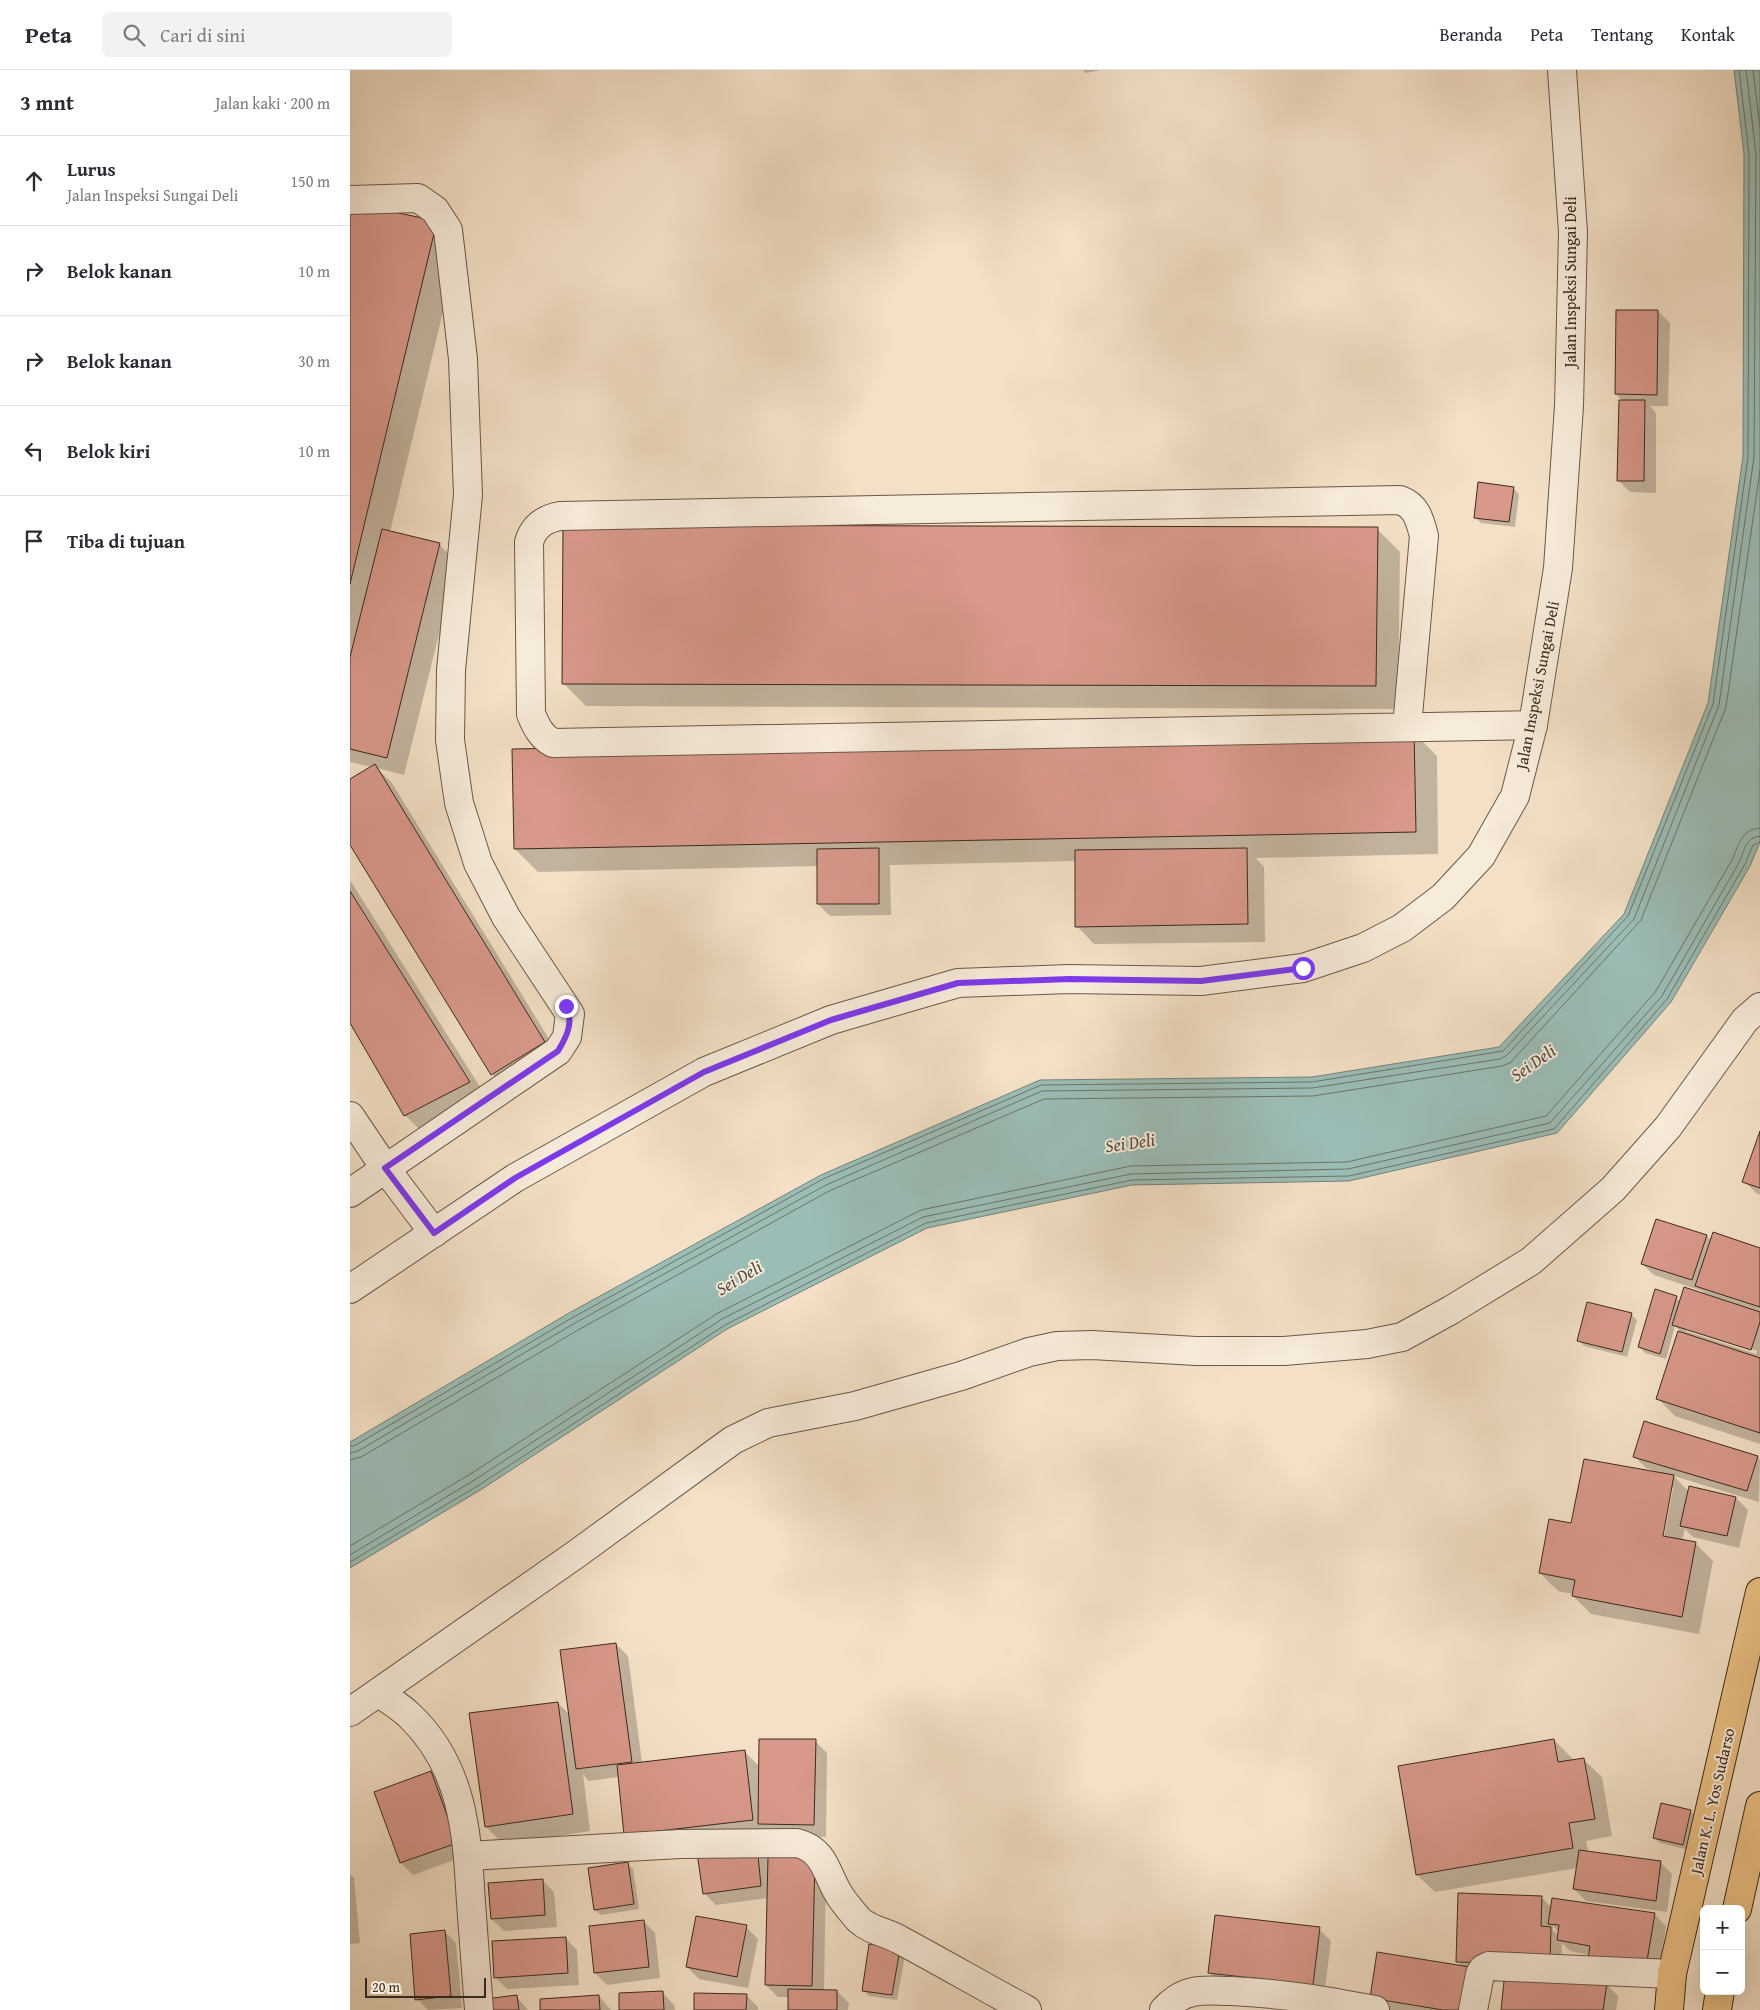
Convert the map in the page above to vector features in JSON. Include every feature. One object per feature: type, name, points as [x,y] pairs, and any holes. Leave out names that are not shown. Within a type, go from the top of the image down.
[{"type":"highway","name":"Jalan K. L. Yos Sudarso","points":[[1669,2010],[1672,1974],[1760,1592]]},
{"type":"highway","points":[[1738,1905],[1760,1806]]},
{"type":"highway","points":[[1717,2010],[1719,1995]]},
{"type":"street","name":"Jalan Inspeksi Sungai Deli","points":[[350,1289],[515,1178],[704,1072],[831,1020],[958,983],[1069,979],[1201,981],[1303,968],[1363,948],[1402,928],[1443,896],[1481,856],[1515,796],[1533,725],[1558,568],[1569,406],[1573,232],[1562,70]]},
{"type":"street","points":[[350,200],[418,198],[435,210],[448,230],[463,359],[468,495],[451,670],[450,740],[459,803],[478,863],[506,917],[570,1014],[567,1037],[558,1051],[350,1192]]},
{"type":"street","points":[[1407,727],[1424,536],[1418,514],[1407,502],[1400,500],[560,516],[542,522],[532,534],[529,542],[532,714],[541,734],[552,744],[1533,725]]},
{"type":"street","points":[[350,1712],[380,1693],[733,1440],[768,1423],[855,1406],[961,1376],[1029,1352],[1057,1346],[1092,1345],[1196,1351],[1284,1351],[1367,1344],[1402,1337],[1451,1310],[1531,1261],[1598,1202],[1668,1127],[1745,1020],[1760,1008]]},
{"type":"street","points":[[350,1116],[385,1168],[434,1233]]},
{"type":"street","points":[[380,1693],[410,1716],[429,1738],[446,1767],[457,1793],[465,1822],[479,2010]]},
{"type":"street","points":[[468,1856],[680,1844],[797,1842],[812,1848],[821,1858],[840,1896],[857,1918],[866,1925],[896,1937],[1027,2010]]},
{"type":"street","points":[[1472,2010],[1480,1974],[1483,1969],[1489,1966],[1672,1974]]},
{"type":"street","points":[[1164,2010],[1179,1997],[1192,1992],[1206,1991],[1254,1992],[1308,1998],[1376,2010]]},
{"type":"water","name":"Sei Deli","points":[[1734,70],[1760,70],[1760,842],[1750,866],[1671,1002],[1557,1133],[1349,1181],[1132,1185],[927,1228],[727,1329],[482,1489],[350,1568],[350,1442],[569,1313],[821,1175],[1040,1080],[1312,1077],[1499,1047],[1624,914],[1708,703],[1743,456],[1744,154]]},
{"type":"building","points":[[350,203],[437,221],[350,584]]},
{"type":"building","points":[[1616,310],[1658,310],[1657,395],[1615,394]]},
{"type":"building","points":[[1619,400],[1645,400],[1644,481],[1617,481]]},
{"type":"building","points":[[1478,482],[1514,487],[1509,522],[1474,518]]},
{"type":"building","points":[[563,525],[1378,527],[1376,686],[562,684]]},
{"type":"building","points":[[382,529],[440,543],[387,758],[350,749],[350,657]]},
{"type":"building","points":[[1414,732],[1416,832],[514,849],[512,749]]},
{"type":"building","points":[[375,764],[545,1042],[491,1075],[350,845],[350,779]]},
{"type":"building","points":[[879,848],[879,904],[817,904],[817,849]]},
{"type":"building","points":[[1247,848],[1248,924],[1075,927],[1075,850]]},
{"type":"building","points":[[350,891],[470,1082],[404,1116],[350,1023]]},
{"type":"building","points":[[1760,1131],[1760,1188],[1742,1182]]},
{"type":"building","points":[[1656,1219],[1707,1235],[1692,1280],[1641,1264]]},
{"type":"building","points":[[1713,1232],[1760,1248],[1760,1307],[1695,1286]]},
{"type":"building","points":[[1684,1287],[1760,1312],[1760,1322],[1751,1350],[1672,1325]]},
{"type":"building","points":[[1655,1289],[1677,1296],[1660,1354],[1638,1347]]},
{"type":"building","points":[[1587,1302],[1632,1313],[1622,1352],[1577,1341]]},
{"type":"building","points":[[1678,1331],[1760,1358],[1760,1433],[1656,1399]]},
{"type":"building","points":[[1644,1421],[1758,1456],[1747,1491],[1633,1457]]},
{"type":"building","points":[[1584,1459],[1674,1475],[1663,1536],[1696,1542],[1682,1617],[1572,1596],[1575,1580],[1539,1573],[1549,1519],[1571,1523]]},
{"type":"building","points":[[1689,1486],[1736,1497],[1727,1536],[1680,1526]]},
{"type":"building","points":[[616,1643],[632,1762],[576,1769],[560,1650]]},
{"type":"building","points":[[558,1702],[573,1814],[485,1827],[469,1713]]},
{"type":"building","points":[[759,1739],[816,1739],[814,1825],[758,1824]]},
{"type":"building","points":[[1554,1739],[1558,1762],[1584,1758],[1595,1819],[1569,1823],[1573,1848],[1416,1875],[1398,1766]]},
{"type":"building","points":[[745,1750],[753,1820],[624,1835],[617,1765]]},
{"type":"building","points":[[431,1771],[457,1843],[400,1863],[374,1792]]},
{"type":"building","points":[[1661,1803],[1691,1810],[1683,1845],[1653,1838]]},
{"type":"building","points":[[757,1845],[761,1886],[703,1894],[697,1853]]},
{"type":"building","points":[[1579,1850],[1661,1861],[1656,1901],[1573,1889]]},
{"type":"building","points":[[768,1857],[815,1858],[812,1986],[765,1985]]},
{"type":"building","points":[[628,1862],[634,1904],[594,1910],[588,1868]]},
{"type":"building","points":[[543,1879],[545,1915],[491,1919],[488,1883]]},
{"type":"building","points":[[1458,1893],[1542,1896],[1541,1926],[1551,1927],[1550,1964],[1456,1962]]},
{"type":"building","points":[[1552,1898],[1655,1913],[1646,1967],[1588,1958],[1590,1946],[1557,1940],[1559,1925],[1548,1924]]},
{"type":"building","points":[[1215,1915],[1320,1927],[1313,1985],[1208,1973]]},
{"type":"building","points":[[696,1916],[747,1925],[737,1977],[686,1967]]},
{"type":"building","points":[[644,1920],[649,1967],[594,1973],[589,1926]]},
{"type":"building","points":[[445,1930],[451,1996],[415,2000],[410,1934]]},
{"type":"building","points":[[566,1937],[568,1973],[494,1978],[492,1941]]},
{"type":"building","points":[[869,1944],[900,1949],[892,1995],[862,1991]]},
{"type":"building","points":[[1377,1952],[1470,1967],[1463,2010],[1443,2010],[1370,1998]]},
{"type":"building","points":[[1505,1972],[1607,1983],[1603,2010],[1501,2010]]},
{"type":"building","points":[[788,1989],[837,1990],[837,2010],[788,2010]]},
{"type":"building","points":[[663,1991],[664,2010],[619,2010],[619,1993]]},
{"type":"building","points":[[694,1993],[747,1994],[746,2010],[694,2010]]},
{"type":"building","points":[[517,1995],[519,2010],[486,2010],[485,1999]]},
{"type":"building","points":[[599,1995],[600,2010],[540,2010],[540,1999]]},
{"type":"route","points":[[566,1006],[570,1014],[570,1026],[567,1037],[558,1051],[385,1168],[434,1233],[515,1178],[704,1072],[831,1020],[958,983],[1069,979],[1201,981],[1303,968]]}]
